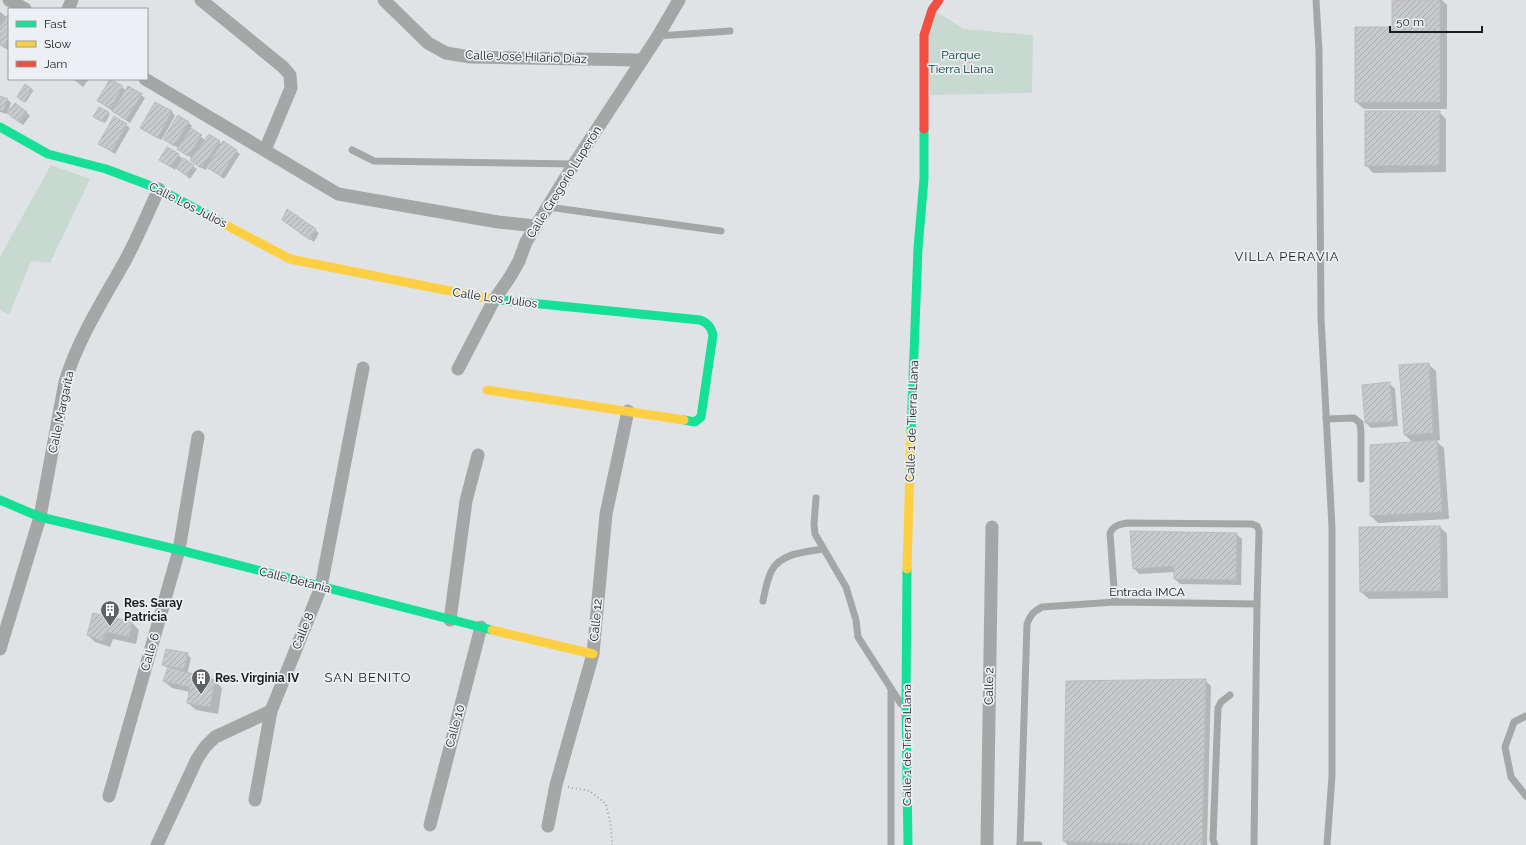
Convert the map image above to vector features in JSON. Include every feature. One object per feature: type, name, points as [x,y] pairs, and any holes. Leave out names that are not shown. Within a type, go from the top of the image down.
[{"type":"street","points":[[10,0],[23,8]]},
{"type":"street","points":[[201,0],[283,67],[290,75],[291,88],[265,150]]},
{"type":"street","name":"Calle José Hilario Díaz","points":[[384,0],[428,43],[446,53],[470,58],[641,60]]},
{"type":"street","name":"Calle Gregorio Luperón","points":[[458,368],[494,300],[519,261],[526,242],[574,164],[658,36],[679,0]]},
{"type":"street","name":"Calle 1 de Tierra Llana","points":[[908,845],[906,710],[908,522],[918,248],[924,179],[924,35],[932,10],[939,0]]},
{"type":"street","points":[[147,80],[338,194],[498,222],[536,226]]},
{"type":"street","name":"Calle Los Julios","points":[[0,127],[48,154],[106,169],[160,188],[290,259],[494,300],[700,320],[711,326],[713,335],[701,417],[695,422],[487,390]]},
{"type":"street","name":"Calle Margarita","points":[[0,649],[40,518],[65,382],[70,367],[94,316],[126,259],[160,188]]},
{"type":"street","name":"Calle 8","points":[[255,800],[271,711],[321,587],[363,368]]},
{"type":"street","name":"Calle 12","points":[[548,826],[556,785],[593,654],[606,514],[628,411]]},
{"type":"street","name":"Calle 6","points":[[109,796],[179,550],[198,437]]},
{"type":"street","points":[[450,620],[466,501],[478,455]]},
{"type":"street","name":"Calle Betania","points":[[0,500],[40,518],[179,550],[450,620],[593,654]]},
{"type":"street","name":"Calle 2","points":[[987,845],[992,527]]},
{"type":"street","name":"Calle 10","points":[[430,825],[481,627]]},
{"type":"street","points":[[157,845],[197,759],[205,746],[215,737],[271,711]]},
{"type":"lane","points":[[1316,0],[1320,50],[1321,318],[1332,528],[1332,776],[1327,845]]},
{"type":"lane","points":[[658,36],[730,31]]},
{"type":"lane","points":[[352,150],[374,161],[574,164]]},
{"type":"lane","points":[[548,207],[721,230]]},
{"type":"lane","points":[[1326,419],[1354,418],[1360,423],[1361,479]]},
{"type":"lane","points":[[816,498],[814,524],[815,534],[846,587],[856,620],[858,637],[906,710]]},
{"type":"lane","points":[[1115,602],[1110,533],[1114,527],[1128,523],[1252,524],[1257,526],[1259,530],[1254,845]]},
{"type":"lane","points":[[763,601],[772,570],[778,563],[787,556],[823,549]]},
{"type":"lane","name":"Entrada IMCA","points":[[1020,845],[1027,624],[1030,616],[1035,610],[1042,607],[1115,602],[1257,604]]},
{"type":"lane","points":[[891,689],[891,845]]},
{"type":"lane","points":[[1215,845],[1213,840],[1218,708],[1220,702],[1230,695]]},
{"type":"lane","points":[[1526,716],[1514,722],[1505,747],[1511,777],[1526,796]]},
{"type":"lane","points":[[1020,845],[1039,845]]},
{"type":"path","points":[[556,785],[590,791],[606,804],[611,827],[612,845]]},
{"type":"green space","name":"Parque Tierra Llana","points":[[935,11],[964,29],[1033,35],[1032,93],[930,95],[927,38]]},
{"type":"green space","points":[[51,165],[90,179],[50,263],[31,261],[9,315],[0,310],[0,257]]},
{"type":"building","points":[[1392,0],[1440,0],[1440,102],[1355,102],[1355,27],[1392,27]]},
{"type":"building","points":[[8,15],[8,41],[4,47],[0,44],[0,27]]},
{"type":"building","points":[[109,80],[123,86],[111,108],[97,101]]},
{"type":"building","points":[[25,84],[32,89],[24,102],[17,97]]},
{"type":"building","points":[[128,86],[142,94],[126,120],[112,111]]},
{"type":"building","points":[[0,96],[8,99],[3,111],[0,110]]},
{"type":"building","points":[[155,102],[172,111],[158,138],[140,128]]},
{"type":"building","points":[[15,103],[27,112],[19,122],[7,113]]},
{"type":"building","points":[[99,107],[109,112],[103,122],[93,117]]},
{"type":"building","points":[[1365,111],[1440,111],[1439,165],[1365,166]]},
{"type":"building","points":[[178,115],[189,122],[174,146],[163,139]]},
{"type":"building","points":[[114,116],[127,124],[112,151],[98,144]]},
{"type":"building","points":[[191,128],[202,135],[188,156],[177,149]]},
{"type":"building","points":[[209,134],[220,141],[201,168],[190,160]]},
{"type":"building","points":[[223,141],[237,150],[221,176],[206,167]]},
{"type":"building","points":[[167,147],[179,154],[171,167],[159,160]]},
{"type":"building","points":[[183,158],[194,165],[187,176],[176,168]]},
{"type":"building","points":[[287,209],[316,229],[310,240],[282,220]]},
{"type":"building","points":[[1429,363],[1433,433],[1404,435],[1399,365]]},
{"type":"building","points":[[1390,382],[1393,421],[1365,423],[1362,385]]},
{"type":"building","points":[[1437,440],[1442,512],[1370,516],[1370,445]]},
{"type":"building","points":[[1440,526],[1441,591],[1360,592],[1359,527]]},
{"type":"building","points":[[1130,531],[1237,533],[1236,580],[1174,579],[1174,566],[1133,569]]},
{"type":"building","name":"Res. Saray Patricia","points":[[93,613],[132,622],[129,637],[106,632],[102,641],[87,635]]},
{"type":"building","points":[[166,649],[188,653],[184,669],[162,665]]},
{"type":"building","name":"Res. Virginia IV","points":[[168,667],[215,680],[210,707],[187,703],[190,687],[163,681]]},
{"type":"building","points":[[1206,679],[1202,845],[1159,845],[1063,841],[1066,681]]},
{"type":"traffic: fast","points":[[0,127],[48,154],[106,169],[159,189],[224,224]]},
{"type":"traffic: fast","points":[[911,432],[918,248],[924,179],[924,129]]},
{"type":"traffic: fast","points":[[490,299],[700,320],[705,322],[713,335],[701,417],[695,422],[684,420]]},
{"type":"traffic: fast","points":[[0,500],[40,517],[179,550],[492,630]]},
{"type":"traffic: fast","points":[[907,569],[906,705],[908,845]]},
{"type":"traffic: slow","points":[[224,224],[290,259],[490,299]]},
{"type":"traffic: slow","points":[[487,390],[684,420]]},
{"type":"traffic: slow","points":[[907,569],[911,432]]},
{"type":"traffic: slow","points":[[492,630],[593,654]]},
{"type":"traffic: jam","points":[[924,129],[924,35],[932,10],[939,0]]},
{"type":"place","name":"Res. Saray Patricia","points":[[110,627]]},
{"type":"place","name":"Res. Virginia IV","points":[[201,695]]},
{"type":"district","name":"VILLA PERAVIA","points":[[1287,256]]},
{"type":"district","name":"SAN BENITO","points":[[368,677]]}]
